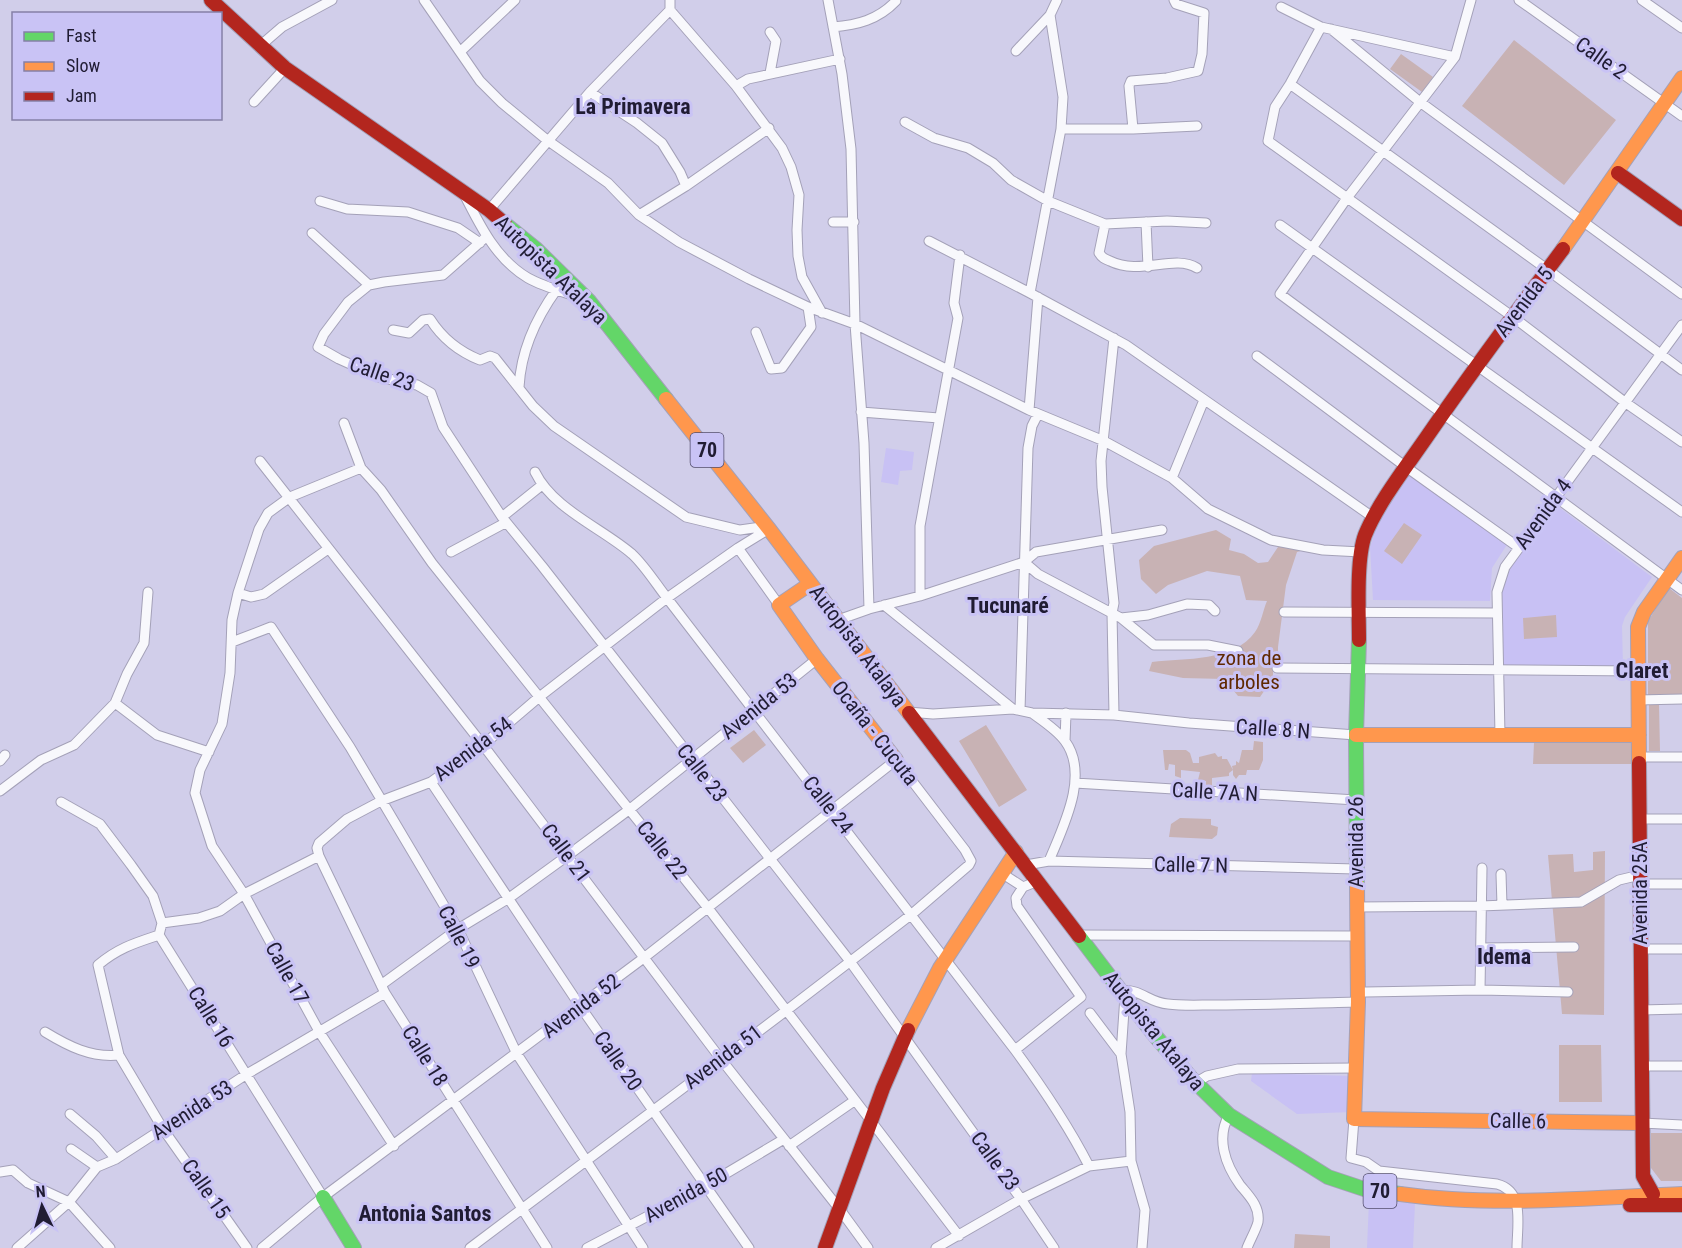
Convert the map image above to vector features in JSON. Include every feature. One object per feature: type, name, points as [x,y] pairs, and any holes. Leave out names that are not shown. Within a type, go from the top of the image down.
[{"type":"street","name":"Autopista Atalaya","points":[[212,0],[285,68],[489,210],[536,249],[589,301],[768,527],[1123,994],[1195,1083],[1229,1115],[1328,1178],[1364,1189],[1427,1198],[1524,1200],[1582,1205],[1682,1205]]},
{"type":"street","points":[[260,46],[282,27],[332,0]]},
{"type":"street","points":[[424,0],[488,88],[518,117],[608,183],[639,215],[679,242],[808,307],[855,324],[1034,412],[1104,441],[1172,478],[1208,508],[1271,540],[1323,550],[1361,552]]},
{"type":"street","points":[[460,51],[515,0]]},
{"type":"street","points":[[828,0],[840,59],[851,149],[855,324],[866,486],[869,609]]},
{"type":"street","points":[[1016,51],[1050,15],[1057,0]]},
{"type":"street","points":[[1132,129],[1129,86],[1131,81],[1167,78],[1195,72],[1199,69],[1204,13],[1176,4],[1174,0]]},
{"type":"street","points":[[1471,0],[1455,57],[1347,198],[1280,294],[1682,590]]},
{"type":"street","name":"Calle 2","points":[[1519,0],[1682,116]]},
{"type":"street","points":[[1642,0],[1682,28]]},
{"type":"street","points":[[832,27],[850,25],[874,18],[885,13],[896,1]]},
{"type":"street","points":[[489,210],[547,140],[670,5],[769,128],[782,148],[791,167],[799,195],[796,230],[802,277],[826,314]]},
{"type":"street","points":[[1281,7],[1326,28],[1455,57]]},
{"type":"street","points":[[1016,710],[1028,448],[1034,412],[1034,295],[1038,244],[1061,129],[1063,97],[1050,15]]},
{"type":"street","points":[[1326,28],[1275,106],[1268,141],[1682,442]]},
{"type":"street","points":[[1326,28],[1420,102],[1682,294]]},
{"type":"street","points":[[770,32],[776,41],[770,73]]},
{"type":"street","points":[[736,86],[748,79],[770,73],[840,59]]},
{"type":"street","points":[[254,102],[285,68]]},
{"type":"street","name":"Avenida 5","points":[[1372,522],[1406,467],[1476,365],[1584,221],[1682,78]]},
{"type":"street","points":[[1290,84],[1548,270],[1682,370]]},
{"type":"street","points":[[590,92],[662,142],[686,186]]},
{"type":"street","points":[[905,122],[934,138],[968,148],[993,163],[1011,180],[1048,201],[1105,224],[1167,221],[1206,223]]},
{"type":"street","points":[[1061,129],[1197,126]]},
{"type":"street","points":[[639,215],[686,186],[769,128]]},
{"type":"street","points":[[1618,173],[1682,219]]},
{"type":"street","points":[[461,190],[483,240]]},
{"type":"street","points":[[320,201],[346,209],[408,212],[458,228],[483,240],[529,278],[589,301]]},
{"type":"street","points":[[833,222],[854,222]]},
{"type":"street","points":[[1146,222],[1148,267]]},
{"type":"street","points":[[1105,224],[1100,248],[1101,256],[1114,263],[1132,268],[1180,264],[1197,268]]},
{"type":"street","points":[[1280,225],[1682,512]]},
{"type":"street","points":[[312,233],[369,285],[442,275],[483,240]]},
{"type":"street","points":[[929,241],[960,255],[1114,338],[1372,522]]},
{"type":"street","points":[[920,596],[920,526],[958,318],[954,303],[960,255]]},
{"type":"street","name":"Calle 23","points":[[369,285],[348,302],[335,318],[318,347],[379,377],[417,385],[430,393],[443,427],[503,520],[542,566],[849,960],[1022,1198],[1054,1248]]},
{"type":"street","points":[[519,387],[520,370],[534,327],[544,307],[557,289]]},
{"type":"street","points":[[808,307],[811,327]]},
{"type":"street","points":[[756,332],[771,369],[777,370],[782,368],[811,327],[826,314]]},
{"type":"street","points":[[393,330],[409,333],[423,320],[430,319],[445,339],[473,357],[480,360],[490,356],[495,358],[534,406],[554,426],[686,517],[740,530],[768,527]]},
{"type":"street","name":"Avenida 4","points":[[1500,735],[1497,592],[1500,578],[1518,547],[1682,325]]},
{"type":"street","points":[[1114,338],[1102,487],[1114,603],[1112,613],[1114,715]]},
{"type":"street","points":[[1257,356],[1518,547]]},
{"type":"street","points":[[1172,478],[1204,400]]},
{"type":"street","points":[[861,412],[939,418]]},
{"type":"street","points":[[115,703],[157,735],[209,752],[222,724],[227,701],[232,620],[259,529],[268,513],[290,498],[361,468],[344,423]]},
{"type":"street","name":"Calle 21","points":[[260,461],[483,745],[720,1059],[868,1248]]},
{"type":"street","name":"Calle 22","points":[[361,468],[381,490],[432,563],[538,698],[708,908],[959,1236]]},
{"type":"street","name":"Calle 24","points":[[536,472],[542,485],[577,515],[633,555],[754,708],[1015,1050],[1049,1096],[1089,1166]]},
{"type":"street","points":[[451,552],[503,520],[542,485]]},
{"type":"street","name":"Avenida 26","points":[[1372,522],[1361,552],[1356,735],[1356,869],[1361,997],[1351,1158],[1366,1162],[1379,1171],[1497,1184],[1509,1189],[1524,1200]]},
{"type":"street","name":"Avenida 54","points":[[319,856],[317,848],[319,843],[347,819],[381,801],[431,782],[483,745],[538,698],[667,598],[768,527]]},
{"type":"street","points":[[838,620],[1024,562],[1036,552],[1162,530]]},
{"type":"street","name":"Ocaña - Cucuta","points":[[738,548],[817,659],[897,760],[971,861]]},
{"type":"street","points":[[238,594],[251,597],[264,594],[328,549]]},
{"type":"street","points":[[1666,578],[1682,558]]},
{"type":"street","points":[[1024,562],[1038,574],[1121,618],[1154,645],[1208,645],[1238,651]]},
{"type":"street","name":"Avenida 25A","points":[[1653,1194],[1643,1176],[1638,627],[1644,612],[1666,578]]},
{"type":"street","points":[[779,605],[810,584]]},
{"type":"street","points":[[0,791],[41,760],[75,746],[115,703],[127,674],[144,643],[148,592]]},
{"type":"street","points":[[1121,618],[1148,615],[1187,604],[1209,605],[1215,611]]},
{"type":"street","points":[[884,605],[1016,710]]},
{"type":"street","points":[[1284,612],[1497,614]]},
{"type":"street","name":"Calle 19","points":[[232,642],[271,627],[350,747],[458,929],[517,1054],[643,1248]]},
{"type":"street","name":"Avenida 53","points":[[17,1248],[69,1202],[97,1167],[116,1159],[247,1074],[320,1033],[383,989],[458,929],[509,898],[630,809],[817,659]]},
{"type":"street","points":[[1277,668],[1638,671]]},
{"type":"street","points":[[1638,700],[1682,699]]},
{"type":"street","name":"Calle 8 N","points":[[908,712],[933,714],[1016,710],[1032,713],[1114,715],[1356,735],[1639,735]]},
{"type":"street","points":[[1032,713],[1065,741]]},
{"type":"street","points":[[1049,861],[1070,809],[1075,783],[1074,764],[1065,741],[1066,713]]},
{"type":"street","name":"Calle 17","points":[[209,752],[200,770],[195,793],[212,846],[244,894],[320,1033],[394,1146]]},
{"type":"street","points":[[1639,757],[1682,757]]},
{"type":"street","name":"Avenida 52","points":[[262,1248],[323,1197],[645,957],[897,760]]},
{"type":"street","name":"Calle 20","points":[[431,782],[580,1006],[749,1248]]},
{"type":"street","name":"Calle 7A N","points":[[1075,783],[1356,800]]},
{"type":"street","points":[[61,802],[100,824],[153,896],[162,923],[159,935]]},
{"type":"street","points":[[1639,819],[1682,819]]},
{"type":"street","points":[[825,1248],[841,1211],[870,1121],[904,1036],[924,995],[946,958],[1016,852]]},
{"type":"street","points":[[162,923],[200,918],[220,911],[244,894],[319,856]]},
{"type":"street","name":"Calle 18","points":[[319,856],[383,989],[547,1248]]},
{"type":"street","name":"Avenida 51","points":[[470,1248],[912,914],[965,870],[971,861]]},
{"type":"street","name":"Calle 7 N","points":[[1026,865],[1049,861],[1356,869]]},
{"type":"street","points":[[1480,990],[1482,868]]},
{"type":"street","points":[[1003,874],[1023,887]]},
{"type":"street","points":[[1502,874],[1502,904]]},
{"type":"street","points":[[1357,907],[1581,902],[1619,880],[1640,879],[1682,884]]},
{"type":"street","points":[[1015,1050],[1081,998],[1017,906],[1016,898],[1023,887],[1038,881]]},
{"type":"street","name":"Calle 15","points":[[159,935],[128,945],[98,965],[119,1055],[163,1129],[247,1248]]},
{"type":"street","name":"Calle 16","points":[[159,935],[354,1248]]},
{"type":"street","points":[[1078,935],[1358,936]]},
{"type":"street","points":[[1480,948],[1574,947]]},
{"type":"street","points":[[1640,950],[1682,949]]},
{"type":"street","points":[[1142,1248],[1145,1210],[1131,1161],[1130,1112],[1121,1054],[1123,994],[1131,990],[1150,1000],[1166,1004],[1231,1005],[1480,990],[1568,992]]},
{"type":"street","points":[[1641,1010],[1682,1010]]},
{"type":"street","points":[[1090,1013],[1121,1054]]},
{"type":"street","points":[[45,1032],[66,1045],[89,1053],[119,1055]]},
{"type":"street","points":[[1641,1066],[1682,1066]]},
{"type":"street","points":[[1195,1083],[1207,1076],[1238,1070],[1355,1068]]},
{"type":"street","name":"Avenida 50","points":[[587,1248],[786,1142],[854,1101]]},
{"type":"street","points":[[70,1114],[96,1136],[116,1159]]},
{"type":"street","points":[[1229,1115],[1221,1135],[1226,1158],[1230,1170],[1253,1200],[1257,1210],[1258,1222],[1247,1248]]},
{"type":"street","name":"Calle 6","points":[[1354,1119],[1682,1125]]},
{"type":"street","points":[[71,1149],[97,1167]]},
{"type":"street","points":[[940,1247],[1022,1198],[1089,1166],[1131,1161]]},
{"type":"street","points":[[0,1172],[13,1170],[28,1183],[69,1202],[110,1248]]},
{"type":"street","points":[[1630,1195],[1643,1176]]},
{"type":"street","name":"Autopista Atalaya","points":[[1524,1200],[1682,1194]]},
{"type":"street","points":[[1517,1248],[1524,1200]]},
{"type":"shaded area","points":[[886,448],[914,452],[912,470],[900,471],[898,485],[881,482]]},
{"type":"shaded area","points":[[1410,472],[1508,543],[1492,568],[1490,601],[1373,600],[1370,547],[1377,524]]},
{"type":"shaded area","points":[[1556,505],[1652,577],[1625,617],[1622,626],[1623,667],[1503,667],[1502,585],[1510,567]]},
{"type":"shaded area","points":[[1252,1073],[1352,1076],[1352,1112],[1297,1114],[1251,1081]]},
{"type":"shaded area","points":[[1369,1201],[1415,1203],[1413,1248],[1367,1248]]},
{"type":"green space","points":[[1514,40],[1616,120],[1564,185],[1462,106]]},
{"type":"green space","points":[[1401,54],[1433,77],[1422,92],[1390,69]]},
{"type":"green space","points":[[1404,523],[1422,535],[1402,564],[1384,551]]},
{"type":"green space","name":"zona de arboles","points":[[1216,530],[1231,539],[1229,550],[1244,554],[1258,563],[1268,562],[1280,544],[1308,549],[1297,552],[1286,585],[1278,659],[1273,664],[1273,678],[1260,697],[1238,696],[1224,679],[1183,678],[1149,671],[1152,662],[1208,657],[1235,649],[1246,642],[1259,625],[1267,601],[1246,600],[1240,576],[1207,571],[1168,585],[1156,594],[1141,579],[1139,560],[1154,546]]},
{"type":"green space","points":[[1669,588],[1682,598],[1682,695],[1648,696],[1648,621]]},
{"type":"green space","points":[[1556,615],[1557,637],[1524,639],[1523,618]]},
{"type":"green space","points":[[1649,704],[1659,704],[1660,751],[1649,751]]},
{"type":"green space","points":[[986,725],[1027,790],[999,807],[959,741]]},
{"type":"green space","points":[[754,730],[766,745],[743,763],[730,748]]},
{"type":"green space","points":[[1254,741],[1263,742],[1263,760],[1259,770],[1247,770],[1246,775],[1239,775],[1236,779],[1232,766],[1236,765],[1236,761],[1239,763],[1242,750],[1253,750]]},
{"type":"green space","points":[[1632,742],[1633,764],[1533,764],[1534,743]]},
{"type":"green space","points":[[1163,750],[1186,750],[1190,753],[1193,763],[1199,763],[1199,757],[1215,753],[1218,757],[1222,756],[1222,759],[1227,759],[1233,770],[1229,776],[1212,778],[1212,787],[1206,786],[1206,781],[1198,780],[1200,772],[1181,770],[1181,778],[1175,776],[1175,765],[1169,764],[1168,770],[1165,770]]},
{"type":"green space","points":[[1180,818],[1211,819],[1211,825],[1218,827],[1217,835],[1212,839],[1169,837],[1171,824]]},
{"type":"green space","points":[[1605,851],[1604,1015],[1562,1014],[1548,855],[1573,854],[1574,872],[1593,870],[1593,852]]},
{"type":"green space","points":[[1559,1045],[1601,1045],[1602,1102],[1559,1102]]},
{"type":"green space","points":[[1651,1133],[1682,1133],[1682,1181],[1661,1181],[1651,1168]]},
{"type":"green space","points":[[1295,1234],[1330,1236],[1330,1248],[1294,1248]]},
{"type":"traffic: fast","points":[[505,224],[536,249],[589,301],[666,399]]},
{"type":"traffic: fast","points":[[1357,885],[1356,735],[1359,640]]},
{"type":"traffic: fast","points":[[1079,936],[1152,1032],[1191,1078],[1229,1115],[1328,1177],[1364,1189],[1400,1194]]},
{"type":"traffic: fast","points":[[323,1197],[354,1248]]},
{"type":"traffic: slow","points":[[1563,249],[1682,78]]},
{"type":"traffic: slow","points":[[666,399],[769,529],[909,713]]},
{"type":"traffic: slow","points":[[1639,763],[1638,627],[1644,612],[1682,558]]},
{"type":"traffic: slow","points":[[810,584],[779,605],[817,659],[896,760]]},
{"type":"traffic: slow","points":[[1356,735],[1639,735]]},
{"type":"traffic: slow","points":[[908,1030],[940,968],[1016,852]]},
{"type":"traffic: slow","points":[[1357,885],[1358,1002],[1354,1119],[1642,1123]]},
{"type":"traffic: slow","points":[[1400,1194],[1506,1201],[1682,1194]]},
{"type":"traffic: jam","points":[[211,0],[285,68],[489,210],[505,224]]},
{"type":"traffic: jam","points":[[1618,173],[1682,219]]},
{"type":"traffic: jam","points":[[1359,640],[1360,558],[1365,535],[1377,510],[1493,343],[1563,249]]},
{"type":"traffic: jam","points":[[909,713],[1079,936]]},
{"type":"traffic: jam","points":[[1639,763],[1643,1176],[1653,1194]]},
{"type":"traffic: jam","points":[[825,1248],[883,1088],[908,1030]]},
{"type":"traffic: jam","points":[[1630,1205],[1682,1205]]},
{"type":"district","name":"La Primavera","points":[[633,106]]},
{"type":"district","name":"Tucunaré","points":[[1008,605]]},
{"type":"district","name":"Claret","points":[[1642,670]]},
{"type":"district","name":"Idema","points":[[1504,956]]},
{"type":"district","name":"Antonia Santos","points":[[425,1213]]}]
